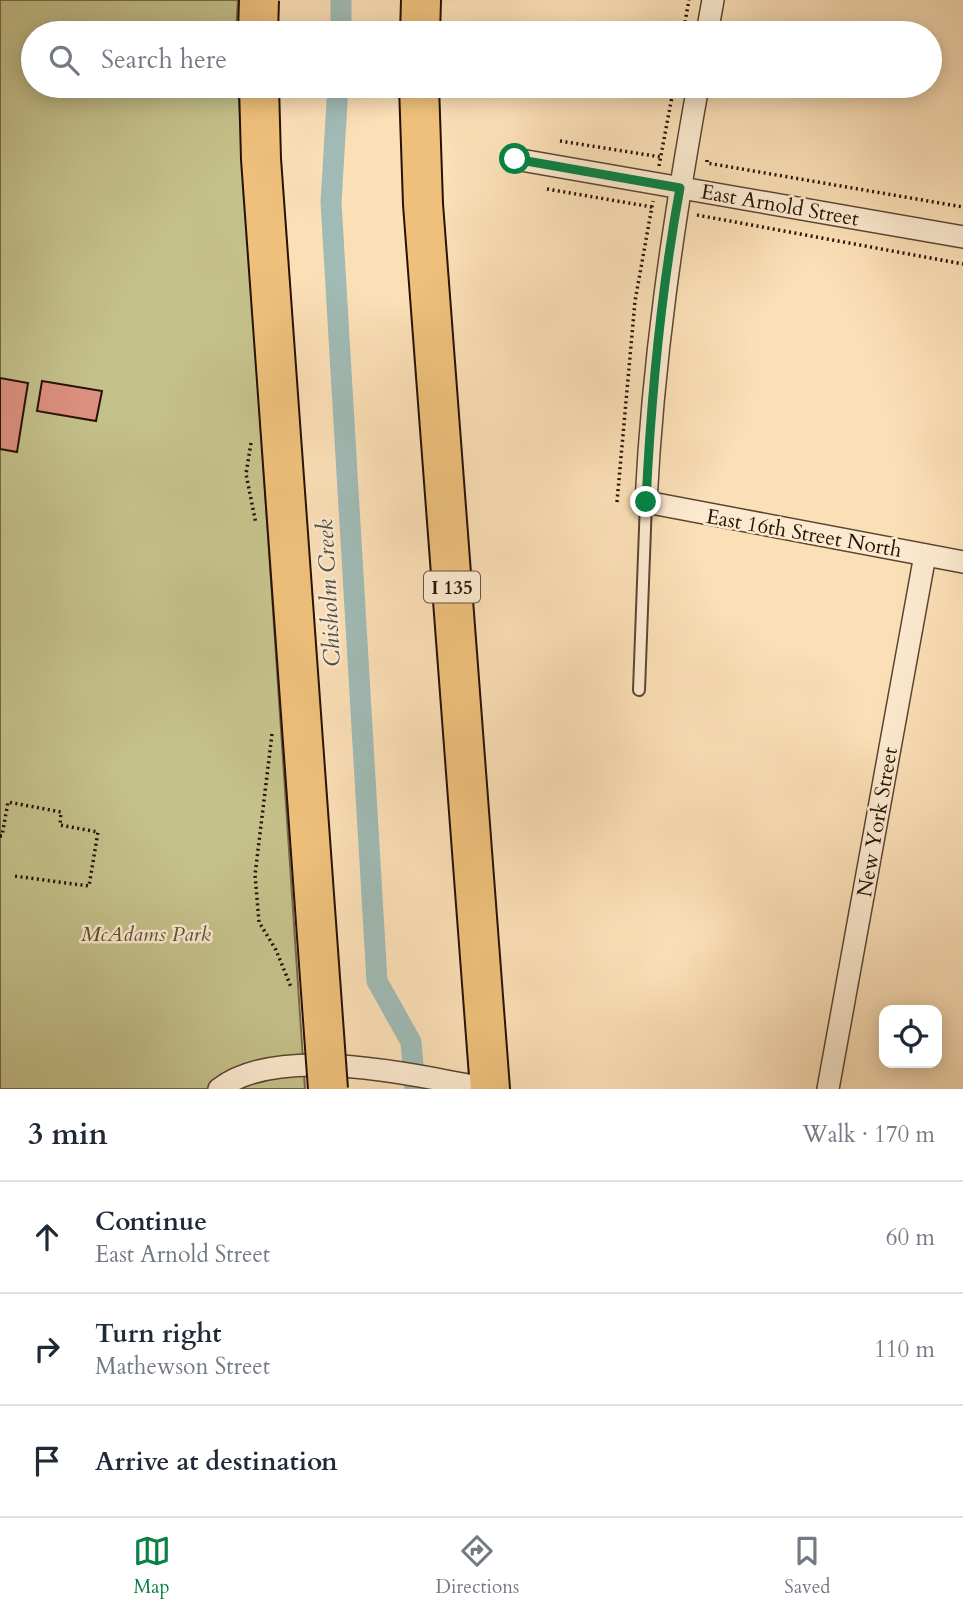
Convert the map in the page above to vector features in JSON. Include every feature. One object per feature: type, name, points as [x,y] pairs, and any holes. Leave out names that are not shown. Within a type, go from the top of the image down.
[{"type":"highway","points":[[258,21],[259,0]]},
{"type":"highway","points":[[420,21],[421,0]]},
{"type":"highway","points":[[259,98],[262,173],[328,1089]]},
{"type":"highway","name":"I 135","points":[[420,98],[424,204],[483,1088]]},
{"type":"street","points":[[709,21],[713,0]]},
{"type":"street","points":[[646,502],[649,438],[670,244],[696,98]]},
{"type":"street","name":"East Arnold Street","points":[[515,159],[963,237]]},
{"type":"street","name":"East 16th Street North","points":[[646,502],[963,562]]},
{"type":"street","name":"New York Street","points":[[828,1089],[925,555]]},
{"type":"street","points":[[219,1089],[257,1071],[306,1063],[483,1088]]},
{"type":"lane","points":[[639,690],[646,502]]},
{"type":"path","points":[[685,21],[689,0]]},
{"type":"path","points":[[617,502],[635,301],[672,98]]},
{"type":"path","points":[[560,141],[661,158]]},
{"type":"path","points":[[709,150],[707,163],[963,207]]},
{"type":"path","points":[[547,189],[652,207]]},
{"type":"path","points":[[252,436],[246,474],[257,528]]},
{"type":"path","points":[[272,734],[256,875],[259,922],[276,950],[295,996]]},
{"type":"path","points":[[0,836],[8,802],[61,812],[60,825],[98,832],[89,886],[13,876]]},
{"type":"green space","name":"McAdams Park","points":[[0,0],[238,0],[237,21],[21,21],[21,98],[239,98],[305,1089],[0,1089]]},
{"type":"building","points":[[0,378],[28,383],[17,452],[0,449]]},
{"type":"building","points":[[42,381],[102,391],[96,421],[37,411]]},
{"type":"waterway","name":"Chisholm Creek","points":[[341,0],[341,21]]},
{"type":"waterway","name":"Chisholm Creek","points":[[337,98],[331,202],[377,981],[411,1042],[415,1089]]},
{"type":"route","points":[[515,159],[680,188],[670,244],[649,438],[646,502]]}]
